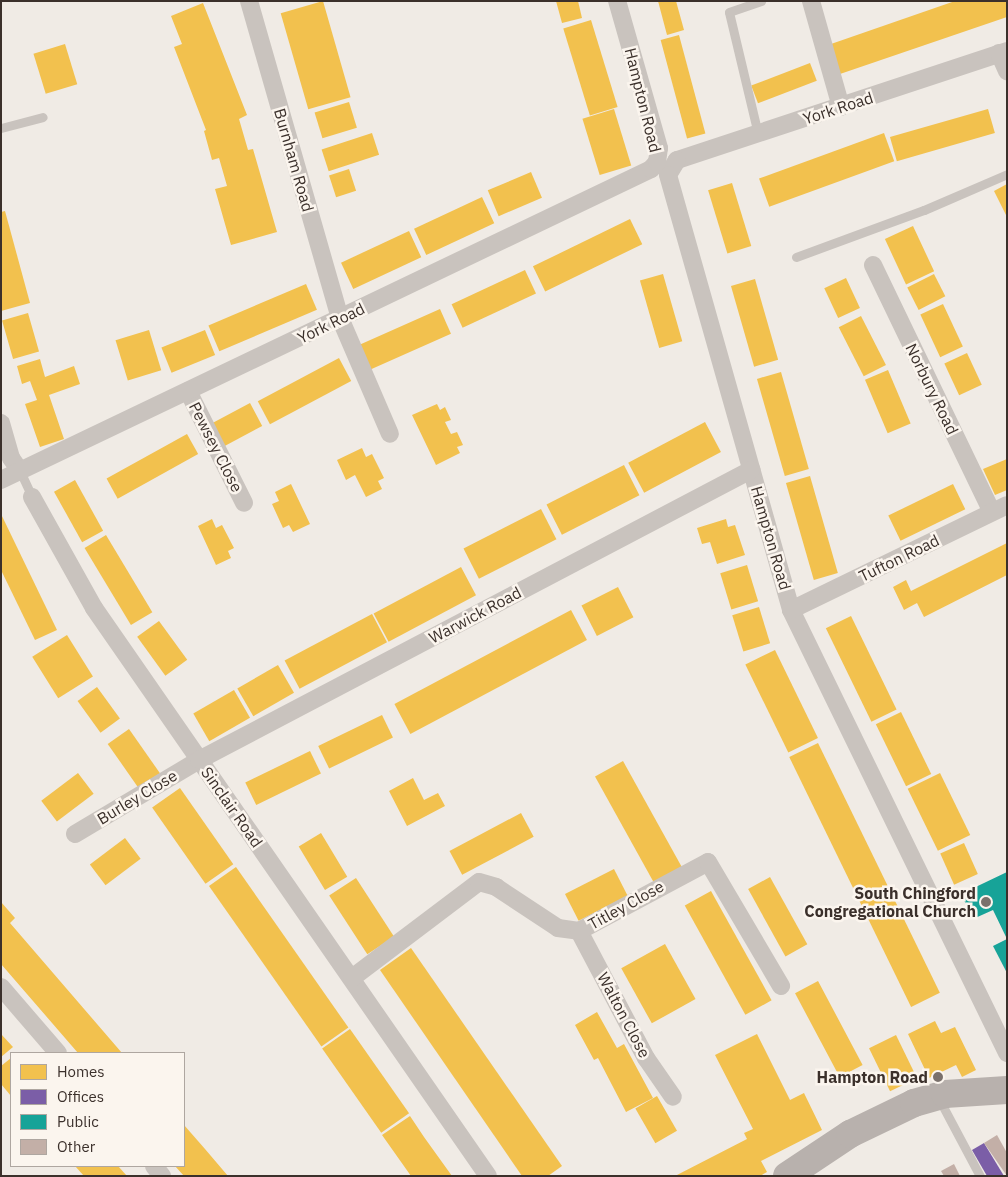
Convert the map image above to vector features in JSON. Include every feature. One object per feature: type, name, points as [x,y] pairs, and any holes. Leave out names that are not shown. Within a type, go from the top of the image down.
[{"type":"main road","points":[[787,1175],[885,1114],[937,1096],[1007,1090]]},
{"type":"street","name":"Burnham Road","points":[[249,1],[340,318],[390,434]]},
{"type":"street","name":"Hampton Road","points":[[617,1],[791,610],[1007,1053]]},
{"type":"street","points":[[811,1],[841,107]]},
{"type":"street","name":"York Road","points":[[1,480],[651,169],[1003,52]]},
{"type":"street","points":[[1003,52],[1007,71]]},
{"type":"street","name":"Norbury Road","points":[[873,265],[999,509]]},
{"type":"street","name":"Pewsey Close","points":[[188,391],[244,503]]},
{"type":"street","name":"Sinclair Road","points":[[1,423],[11,458],[20,471]]},
{"type":"street","name":"Warwick Road","points":[[199,760],[752,470]]},
{"type":"street","name":"Sinclair Road","points":[[32,497],[94,608],[488,1176]]},
{"type":"street","name":"Tufton Road","points":[[791,610],[999,509]]},
{"type":"street","name":"Burley Close","points":[[75,834],[199,760]]},
{"type":"street","name":"Titley Close","points":[[352,978],[479,882],[496,888],[558,928],[579,930],[708,862],[781,986]]},
{"type":"street","name":"Walton Close","points":[[579,930],[646,1058],[674,1097]]},
{"type":"street","points":[[1,987],[57,1052]]},
{"type":"lane","points":[[758,134],[729,12],[761,1]]},
{"type":"lane","points":[[1,128],[43,116]]},
{"type":"lane","points":[[796,257],[924,210],[1007,174]]},
{"type":"lane","name":"Sinclair Road","points":[[20,471],[32,497]]},
{"type":"lane","points":[[937,1096],[980,1176]]},
{"type":"building: Homes","points":[[323,1],[351,97],[308,109],[281,13]]},
{"type":"building: Homes","points":[[556,1],[578,1],[582,18],[562,23]]},
{"type":"building: Homes","points":[[658,1],[676,1],[684,30],[667,35]]},
{"type":"building: Homes","points":[[955,1],[1007,1],[1007,17],[840,74],[831,44]]},
{"type":"building: Homes","points":[[203,3],[247,115],[239,119],[248,150],[253,149],[277,232],[231,245],[215,189],[227,186],[219,158],[212,160],[204,131],[206,130],[174,47],[182,44],[171,16]]},
{"type":"building: Homes","points":[[591,20],[618,107],[590,116],[563,28]]},
{"type":"building: Homes","points":[[679,35],[705,134],[687,138],[661,40]]},
{"type":"building: Homes","points":[[65,44],[77,84],[46,94],[33,54]]},
{"type":"building: Homes","points":[[810,63],[817,81],[758,103],[751,86]]},
{"type":"building: Homes","points":[[349,102],[357,128],[322,138],[315,113]]},
{"type":"building: Homes","points":[[614,109],[631,165],[600,175],[582,119]]},
{"type":"building: Homes","points":[[988,109],[995,133],[897,161],[890,137]]},
{"type":"building: Homes","points":[[372,133],[379,155],[329,171],[322,149]]},
{"type":"building: Homes","points":[[884,133],[894,161],[769,207],[759,178]]},
{"type":"building: Homes","points":[[349,169],[356,191],[336,197],[329,175]]},
{"type":"building: Homes","points":[[531,172],[542,198],[499,216],[488,190]]},
{"type":"building: Homes","points":[[732,183],[751,246],[727,253],[708,190]]},
{"type":"building: Homes","points":[[1007,184],[1007,217],[994,191]]},
{"type":"building: Homes","points":[[482,197],[494,223],[426,255],[414,229]]},
{"type":"building: Homes","points":[[5,211],[30,303],[1,311],[1,212]]},
{"type":"building: Homes","points":[[630,219],[642,244],[545,292],[533,266]]},
{"type":"building: Homes","points":[[913,226],[934,271],[906,284],[885,239]]},
{"type":"building: Homes","points":[[409,231],[421,257],[353,289],[341,263]]},
{"type":"building: Homes","points":[[525,270],[536,294],[463,328],[452,304]]},
{"type":"building: Homes","points":[[663,274],[682,341],[659,348],[640,281]]},
{"type":"building: Homes","points":[[934,274],[945,296],[919,310],[907,288]]},
{"type":"building: Homes","points":[[846,278],[860,308],[838,318],[824,288]]},
{"type":"building: Homes","points":[[755,279],[778,360],[754,367],[731,286]]},
{"type":"building: Homes","points":[[306,284],[317,310],[219,351],[208,325]]},
{"type":"building: Homes","points":[[943,304],[963,347],[940,357],[920,315]]},
{"type":"building: Homes","points":[[440,309],[451,334],[366,371],[355,347]]},
{"type":"building: Homes","points":[[28,313],[39,351],[13,359],[2,320]]},
{"type":"building: Homes","points":[[861,316],[886,365],[864,376],[839,327]]},
{"type":"building: Homes","points":[[149,330],[161,370],[128,380],[116,340]]},
{"type":"building: Homes","points":[[205,330],[215,355],[172,373],[161,348]]},
{"type":"building: Homes","points":[[967,353],[982,385],[959,395],[944,364]]},
{"type":"building: Homes","points":[[339,358],[351,381],[270,424],[258,401]]},
{"type":"building: Homes","points":[[40,359],[45,377],[74,366],[80,384],[49,395],[64,439],[40,447],[25,404],[37,400],[30,381],[22,384],[17,366]]},
{"type":"building: Homes","points":[[888,370],[911,423],[888,433],[865,380]]},
{"type":"building: Homes","points":[[781,372],[809,469],[785,476],[757,379]]},
{"type":"building: Homes","points":[[250,403],[262,426],[224,446],[212,423]]},
{"type":"building: Homes","points":[[437,404],[440,410],[445,407],[451,420],[445,422],[451,434],[457,432],[463,445],[457,447],[460,453],[436,465],[412,415]]},
{"type":"building: Homes","points":[[705,422],[721,452],[644,493],[628,463]]},
{"type":"building: Homes","points":[[187,434],[198,454],[118,499],[107,479]]},
{"type":"building: Homes","points":[[362,448],[366,457],[372,454],[384,478],[378,481],[382,489],[366,497],[355,475],[346,480],[337,460]]},
{"type":"building: Homes","points":[[1007,459],[1007,490],[995,495],[983,469]]},
{"type":"building: Homes","points":[[624,465],[639,495],[562,535],[546,504]]},
{"type":"building: Homes","points":[[810,476],[838,573],[814,580],[786,483]]},
{"type":"building: Homes","points":[[75,480],[103,531],[82,542],[54,492]]},
{"type":"building: Homes","points":[[291,484],[310,524],[293,532],[289,525],[283,528],[272,504],[279,501],[275,492]]},
{"type":"building: Homes","points":[[953,484],[965,509],[901,541],[888,516]]},
{"type":"building: Homes","points":[[541,509],[556,539],[479,579],[463,548]]},
{"type":"building: Homes","points":[[1,514],[57,630],[35,640],[1,570]]},
{"type":"building: Homes","points":[[212,519],[216,528],[222,525],[234,548],[228,551],[231,558],[216,565],[198,526]]},
{"type":"building: Homes","points":[[726,519],[728,527],[735,525],[745,555],[717,564],[710,542],[702,544],[697,528]]},
{"type":"building: Homes","points":[[106,535],[152,612],[131,625],[85,548]]},
{"type":"building: Homes","points":[[1007,543],[1007,575],[924,617],[917,603],[904,610],[893,587],[906,580],[911,591]]},
{"type":"building: Homes","points":[[747,565],[758,601],[731,610],[720,573]]},
{"type":"building: Homes","points":[[461,567],[476,595],[389,642],[374,613]]},
{"type":"building: Homes","points":[[618,587],[633,617],[597,636],[581,606]]},
{"type":"building: Homes","points":[[759,607],[770,643],[743,652],[732,615]]},
{"type":"building: Homes","points":[[571,610],[587,640],[410,734],[394,704]]},
{"type":"building: Homes","points":[[372,614],[387,642],[300,689],[285,660]]},
{"type":"building: Homes","points":[[851,616],[897,709],[871,722],[826,628]]},
{"type":"building: Homes","points":[[159,621],[187,660],[165,676],[137,637]]},
{"type":"building: Homes","points":[[67,635],[93,677],[58,698],[32,657]]},
{"type":"building: Homes","points":[[775,650],[818,738],[788,753],[745,664]]},
{"type":"building: Homes","points":[[278,665],[294,693],[253,716],[237,688]]},
{"type":"building: Homes","points":[[97,687],[120,719],[101,733],[78,701]]},
{"type":"building: Homes","points":[[234,690],[250,718],[209,741],[193,714]]},
{"type":"building: Homes","points":[[901,712],[931,774],[906,786],[876,724]]},
{"type":"building: Homes","points":[[382,715],[393,737],[329,769],[318,746]]},
{"type":"building: Homes","points":[[129,729],[160,773],[139,788],[108,744]]},
{"type":"building: Homes","points":[[818,743],[940,993],[911,1007],[789,757]]},
{"type":"building: Homes","points":[[310,751],[321,773],[256,805],[245,783]]},
{"type":"building: Homes","points":[[623,761],[683,869],[655,884],[595,777]]},
{"type":"building: Homes","points":[[78,773],[94,794],[57,821],[41,801]]},
{"type":"building: Homes","points":[[940,773],[970,835],[938,851],[908,789]]},
{"type":"building: Homes","points":[[413,778],[424,800],[438,793],[445,806],[407,826],[389,791]]},
{"type":"building: Homes","points":[[180,788],[233,864],[205,884],[152,808]]},
{"type":"building: Homes","points":[[521,813],[534,837],[462,875],[449,851]]},
{"type":"building: Homes","points":[[321,833],[347,877],[325,890],[299,846]]},
{"type":"building: Homes","points":[[125,838],[141,859],[106,885],[90,864]]},
{"type":"building: Homes","points":[[964,843],[978,874],[954,885],[940,854]]},
{"type":"building: Homes","points":[[236,867],[348,1028],[321,1046],[209,886]]},
{"type":"building: Homes","points":[[614,869],[628,896],[579,921],[565,894]]},
{"type":"building: Homes","points":[[770,877],[807,944],[785,956],[748,889]]},
{"type":"building: Homes","points":[[356,878],[394,937],[367,954],[329,895]]},
{"type":"building: Homes","points":[[711,891],[772,1000],[745,1015],[685,906]]},
{"type":"building: Homes","points":[[1,902],[15,918],[10,923],[121,1052],[77,1052],[1,964]]},
{"type":"building: Homes","points":[[665,944],[696,999],[652,1023],[621,968]]},
{"type":"building: Homes","points":[[411,948],[562,1166],[548,1176],[522,1176],[380,970]]},
{"type":"building: Homes","points":[[818,981],[863,1065],[840,1077],[795,993]]},
{"type":"building: Homes","points":[[597,1012],[617,1048],[624,1044],[653,1098],[626,1112],[598,1058],[594,1060],[575,1025]]},
{"type":"building: Homes","points":[[935,1021],[941,1033],[955,1027],[976,1070],[962,1077],[956,1065],[929,1078],[908,1034]]},
{"type":"building: Homes","points":[[350,1029],[409,1113],[381,1133],[322,1049]]},
{"type":"building: Homes","points":[[1,1034],[13,1047],[1,1057]]},
{"type":"building: Homes","points":[[757,1034],[790,1100],[804,1093],[822,1130],[761,1161],[767,1172],[760,1176],[675,1176],[747,1139],[744,1133],[753,1129],[715,1055]]},
{"type":"building: Homes","points":[[896,1035],[917,1078],[890,1091],[869,1048]]},
{"type":"building: Homes","points":[[10,1059],[10,1095],[1,1084],[1,1066]]},
{"type":"building: Homes","points":[[657,1096],[677,1131],[655,1143],[635,1108]]},
{"type":"building: Homes","points":[[410,1116],[452,1176],[411,1176],[382,1135]]},
{"type":"building: Homes","points":[[185,1126],[228,1176],[184,1176],[176,1167],[185,1167]]},
{"type":"building: Homes","points":[[76,1167],[119,1167],[127,1176],[84,1176]]},
{"type":"building: Offices","points":[[984,1143],[1004,1176],[987,1176],[972,1150]]},
{"type":"building: Public","name":"South Chingford Congregational Church","points":[[1007,872],[1007,939],[993,910],[973,919],[961,894]]},
{"type":"building: Public","name":"South Chingford Congregational Church","points":[[1007,939],[1007,973],[993,946]]},
{"type":"building: Other","points":[[997,1135],[1007,1153],[1007,1176],[984,1143]]},
{"type":"building: Other","points":[[954,1164],[960,1176],[944,1176],[941,1171]]},
{"type":"place","name":"South Chingford Congregational Church","points":[[986,902]]},
{"type":"place","name":"Hampton Road","points":[[938,1077]]}]
